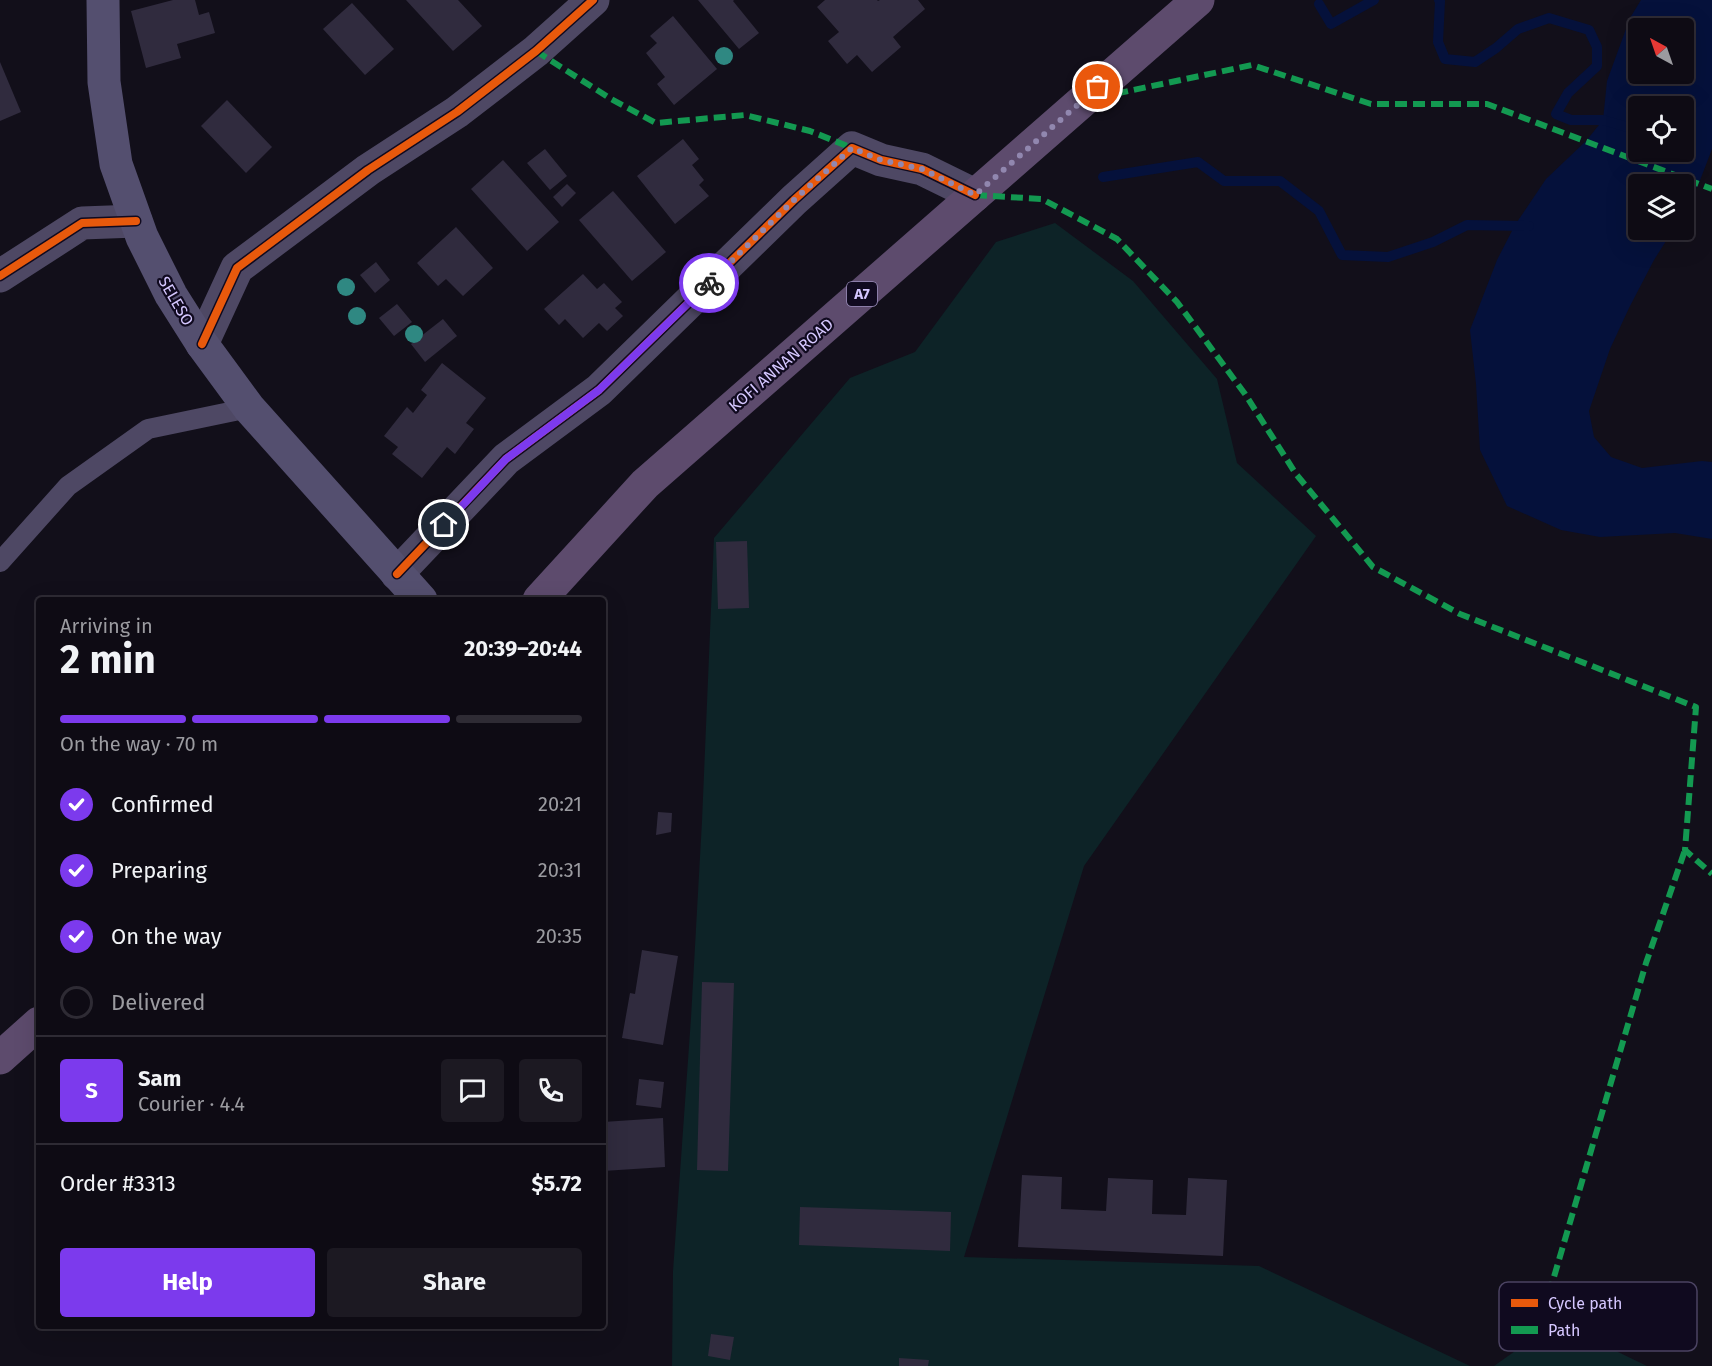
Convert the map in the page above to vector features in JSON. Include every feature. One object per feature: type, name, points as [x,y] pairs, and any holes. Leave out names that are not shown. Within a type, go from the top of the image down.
[{"type":"main road","name":"SELESO","points":[[103,0],[104,82],[116,164],[142,237],[171,296],[202,344],[249,408],[418,597]]},
{"type":"main road","name":"KOFI ANNAN ROAD","points":[[542,597],[645,484],[1198,0]]},
{"type":"main road","points":[[0,1058],[36,1026]]},
{"type":"street","points":[[202,344],[237,268],[368,170],[457,112],[536,51],[593,0]]},
{"type":"street","points":[[397,574],[506,459],[599,390],[794,200],[852,148],[881,160],[922,169],[975,195]]},
{"type":"street","points":[[0,276],[82,223],[136,221]]},
{"type":"lane","points":[[0,562],[69,486],[148,429],[249,408]]},
{"type":"green space","points":[[1055,223],[1133,281],[1217,379],[1237,463],[1316,536],[1084,866],[964,1257],[1259,1266],[1470,1366],[672,1366],[673,1271],[691,1018],[714,538],[850,378],[915,352],[996,242]]},
{"type":"green space","points":[[1515,1351],[1616,1351],[1647,1366],[1494,1366]]},
{"type":"shaded area","points":[[1641,0],[1712,0],[1712,149],[1694,192],[1694,174],[1628,174],[1628,240],[1667,240],[1629,308],[1610,349],[1589,411],[1594,437],[1611,457],[1642,468],[1702,461],[1712,462],[1712,539],[1675,533],[1600,537],[1561,530],[1507,506],[1480,450],[1470,330],[1497,260],[1515,225],[1546,179],[1586,141],[1603,120],[1607,81],[1628,23],[1628,84],[1694,84],[1694,18],[1630,18]]},
{"type":"building","points":[[173,0],[195,0],[199,15],[209,12],[215,33],[177,44],[181,58],[146,68],[131,11]]},
{"type":"building","points":[[406,0],[458,0],[482,26],[453,51]]},
{"type":"building","points":[[698,0],[734,0],[759,33],[739,49]]},
{"type":"building","points":[[825,0],[918,0],[925,9],[893,37],[901,47],[872,72],[857,55],[847,64],[828,41],[839,32],[817,7]]},
{"type":"building","points":[[352,3],[394,49],[365,75],[323,29]]},
{"type":"building","points":[[673,16],[717,69],[674,105],[657,84],[665,77],[646,53],[657,43],[650,36]]},
{"type":"building","points":[[0,62],[21,112],[0,121]]},
{"type":"building","points":[[227,100],[272,147],[246,173],[201,126]]},
{"type":"building","points":[[683,139],[699,159],[692,165],[704,180],[699,185],[709,196],[675,224],[637,176]]},
{"type":"building","points":[[545,149],[567,176],[550,190],[527,163]]},
{"type":"building","points":[[503,160],[559,222],[527,251],[471,189]]},
{"type":"building","points":[[567,184],[576,193],[562,207],[553,197]]},
{"type":"building","points":[[613,191],[666,252],[632,281],[579,220]]},
{"type":"building","points":[[456,227],[493,268],[463,296],[446,279],[438,286],[417,263]]},
{"type":"building","points":[[376,262],[390,280],[375,293],[360,275]]},
{"type":"building","points":[[583,274],[597,289],[604,283],[622,302],[615,308],[623,316],[607,331],[599,323],[583,338],[565,319],[559,325],[544,309]]},
{"type":"building","points":[[397,304],[412,322],[394,336],[379,318]]},
{"type":"building","points":[[443,319],[457,336],[425,362],[411,344]]},
{"type":"building","points":[[442,363],[486,398],[466,423],[474,429],[455,454],[447,447],[422,478],[392,454],[398,447],[384,436],[407,407],[413,413],[427,395],[421,390]]},
{"type":"building","points":[[747,541],[749,608],[718,609],[716,542]]},
{"type":"building","points":[[658,812],[672,813],[671,832],[656,835]]},
{"type":"building","points":[[642,950],[678,956],[663,1045],[622,1038],[630,993],[635,994]]},
{"type":"building","points":[[702,982],[734,983],[728,1171],[697,1170]]},
{"type":"building","points":[[639,1079],[664,1082],[661,1108],[636,1105]]},
{"type":"building","points":[[663,1118],[665,1167],[606,1171],[606,1122]]},
{"type":"building","points":[[1022,1175],[1062,1177],[1061,1209],[1106,1211],[1108,1178],[1153,1180],[1152,1214],[1186,1215],[1188,1178],[1227,1180],[1223,1256],[1018,1247]]},
{"type":"building","points":[[800,1207],[951,1212],[950,1251],[799,1245]]},
{"type":"building","points":[[711,1334],[734,1337],[730,1360],[708,1356]]},
{"type":"building","points":[[899,1358],[929,1360],[928,1366],[899,1366]]},
{"type":"waterway","points":[[1319,4],[1331,24],[1374,0]]},
{"type":"waterway","points":[[1439,0],[1438,42],[1445,59],[1475,62],[1518,29],[1549,18],[1589,30],[1597,47],[1597,66],[1568,93],[1556,114],[1571,120],[1603,120],[1628,127]]},
{"type":"waterway","points":[[1103,177],[1198,162],[1224,181],[1280,181],[1319,211],[1342,255],[1388,257],[1433,242],[1467,225],[1529,226]]},
{"type":"marked path","points":[[536,51],[611,99],[656,123],[745,115],[810,131],[852,148]]},
{"type":"marked path","points":[[1081,101],[1252,65],[1371,104],[1487,104],[1712,189]]},
{"type":"marked path","points":[[975,195],[1042,199],[1117,239],[1177,302],[1245,394],[1296,474],[1373,567],[1460,614],[1696,707],[1685,850],[1712,874]]},
{"type":"marked path","points":[[1552,1282],[1646,963],[1685,850]]},
{"type":"cycle path","points":[[202,344],[237,268],[368,170],[457,112],[536,51],[593,0]]},
{"type":"cycle path","points":[[397,574],[506,459],[599,390],[794,200],[852,148],[881,160],[922,169],[975,195]]},
{"type":"cycle path","points":[[0,276],[82,223],[136,221]]},
{"type":"way so far","points":[[709,283],[794,200],[852,148],[881,160],[922,169],[975,195],[1098,87]]},
{"type":"route","points":[[444,525],[506,459],[599,390],[709,283]]}]
